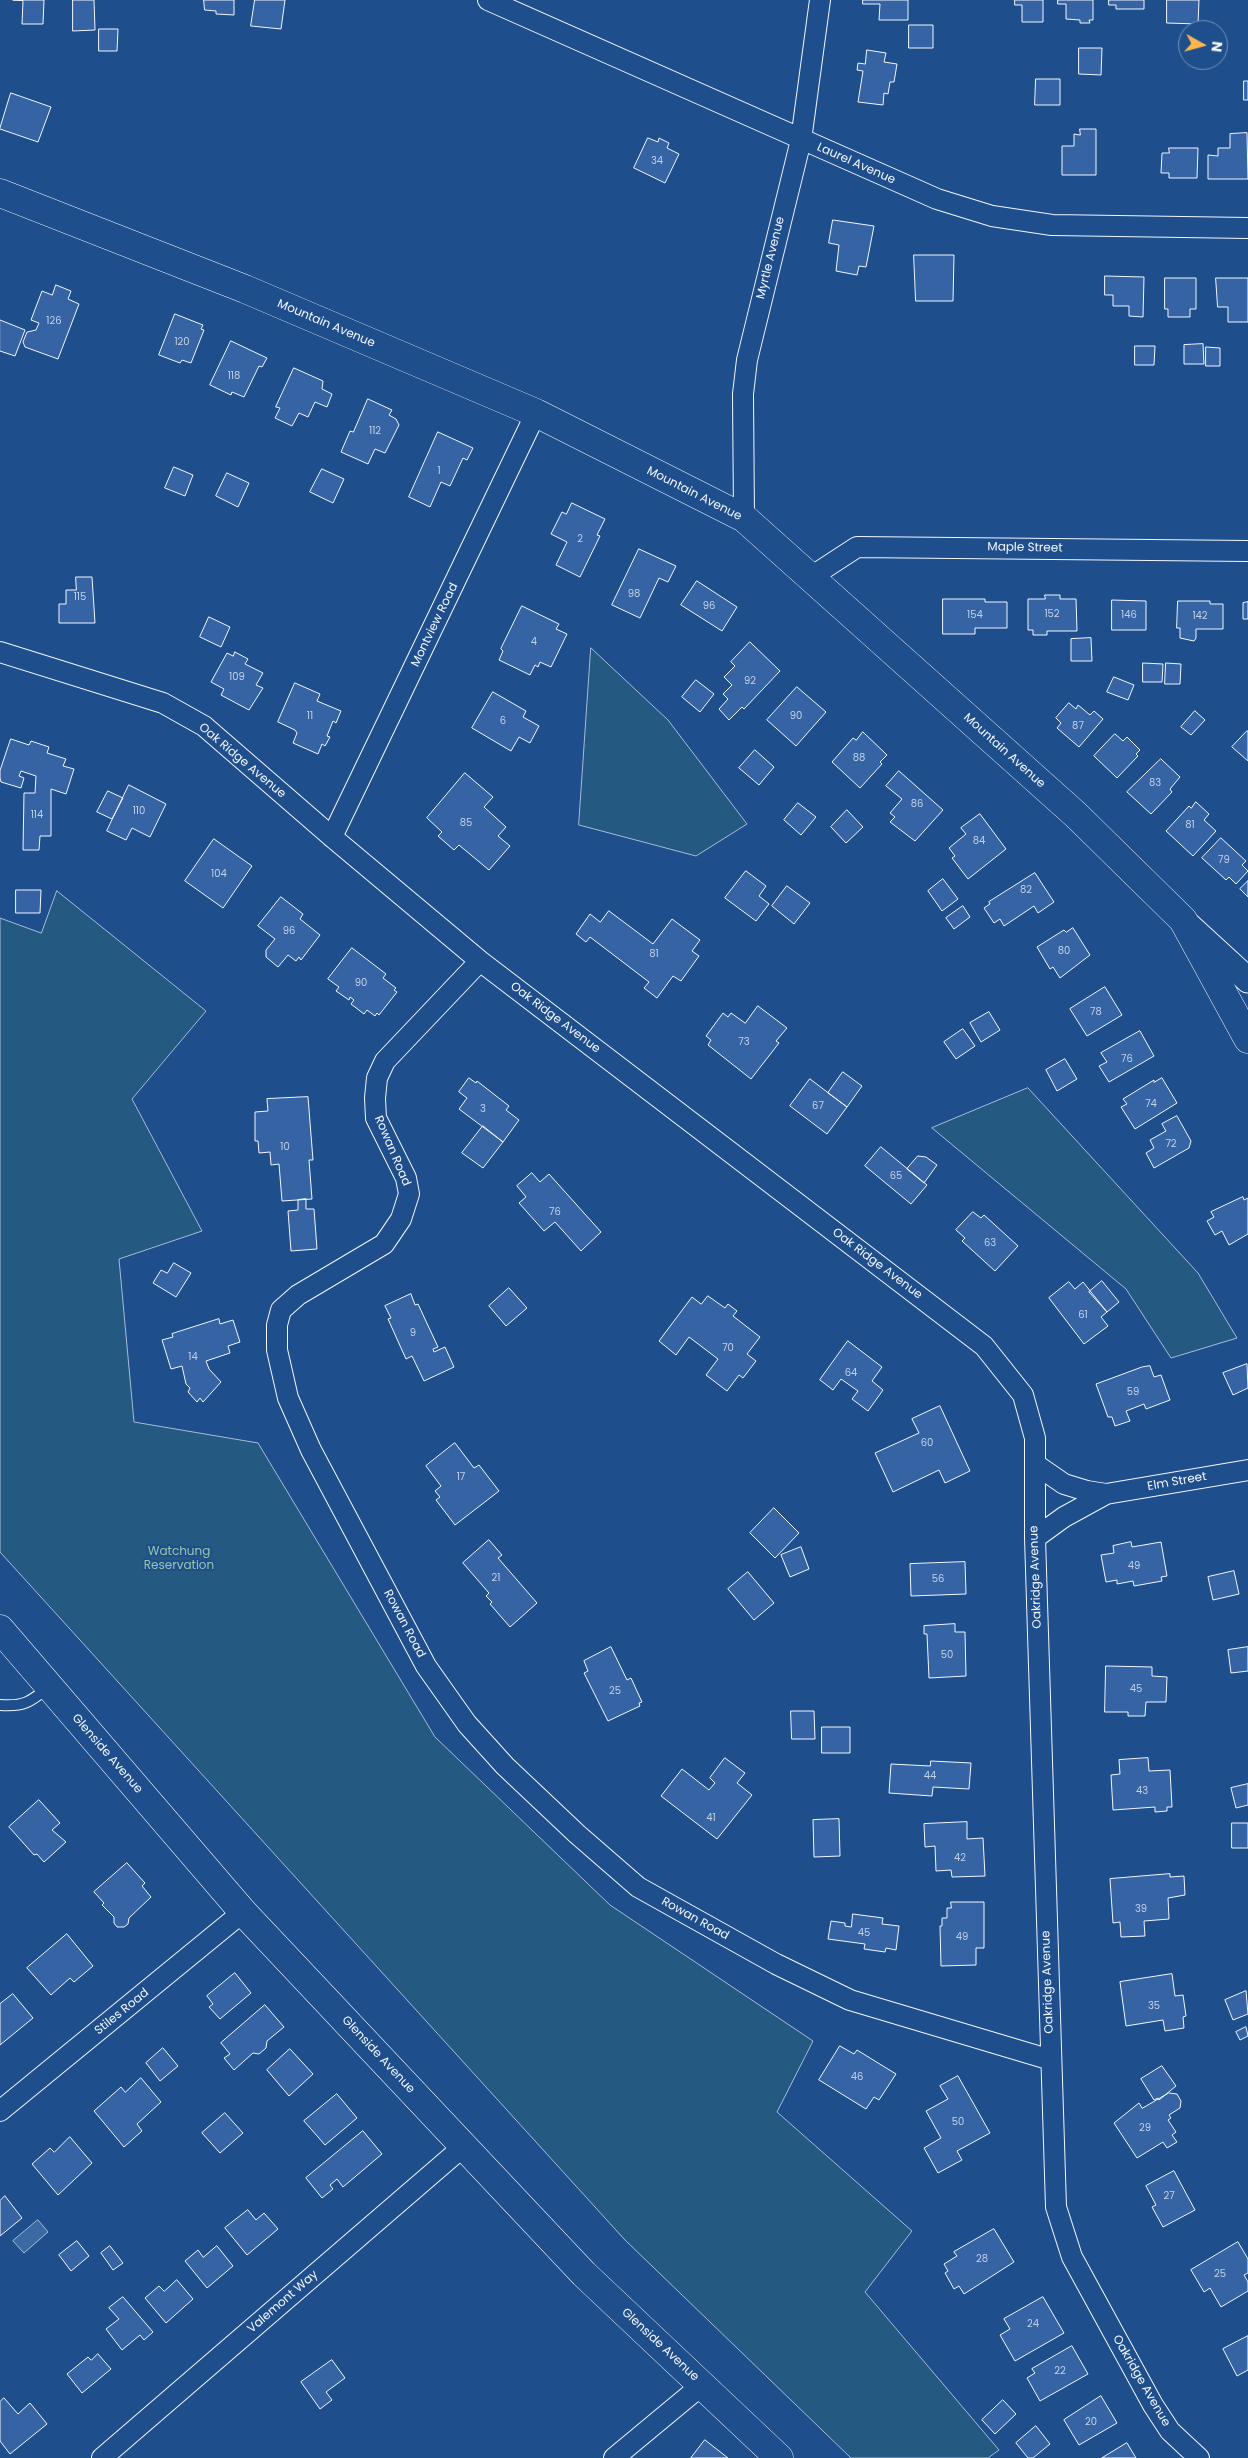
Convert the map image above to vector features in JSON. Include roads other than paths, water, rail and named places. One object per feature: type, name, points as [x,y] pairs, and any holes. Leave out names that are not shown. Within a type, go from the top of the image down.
[{"type":"main road","name":"Mountain Avenue","points":[[0,193],[245,289],[536,413],[744,518],[1075,814],[1183,920],[1248,1039]]},
{"type":"main road","name":"Glenside Avenue","points":[[0,1630],[243,1912],[584,2274],[780,2458]]},
{"type":"street","name":"Laurel Avenue","points":[[488,0],[937,199],[992,216],[1052,225],[1248,228]]},
{"type":"street","name":"Myrtle Avenue","points":[[744,518],[743,394],[747,360],[801,140],[820,0]]},
{"type":"street","name":"Montview Road","points":[[332,837],[536,413]]},
{"type":"street","name":"Maple Street","points":[[811,577],[857,546],[1248,551]]},
{"type":"street","name":"Oak Ridge Avenue","points":[[0,652],[163,703],[204,726],[332,837],[480,961],[984,1346],[1023,1395],[1035,1438],[1034,1464]]},
{"type":"street","points":[[1183,920],[1248,980]]},
{"type":"street","name":"Rowan Road","points":[[480,961],[385,1061],[377,1078],[374,1098],[376,1118],[406,1178],[409,1194],[401,1219],[384,1244],[298,1295],[281,1310],[277,1325],[277,1350],[288,1398],[311,1450],[426,1666],[467,1724],[505,1766],[577,1834],[638,1887],[776,1964],[850,2000],[1050,2060]]},
{"type":"street","name":"Elm Street","points":[[1034,1464],[1064,1484],[1106,1494],[1248,1470]]},
{"type":"street","name":"Oakridge Avenue","points":[[1034,1464],[1050,2060],[1056,2207],[1072,2256],[1153,2405],[1170,2431],[1199,2458]]},
{"type":"street","name":"Elm Street","points":[[1035,1538],[1064,1517],[1106,1494]]},
{"type":"street","name":"Stiles Road","points":[[0,2111],[243,1912]]},
{"type":"street","name":"Valemont Way","points":[[102,2458],[464,2146]]},
{"type":"street","points":[[614,2458],[702,2384]]},
{"type":"lane","points":[[0,1705],[19,1706],[32,1701],[50,1687]]},
{"type":"park label","name":"Watchung Reservation","points":[[179,1559]]}]
